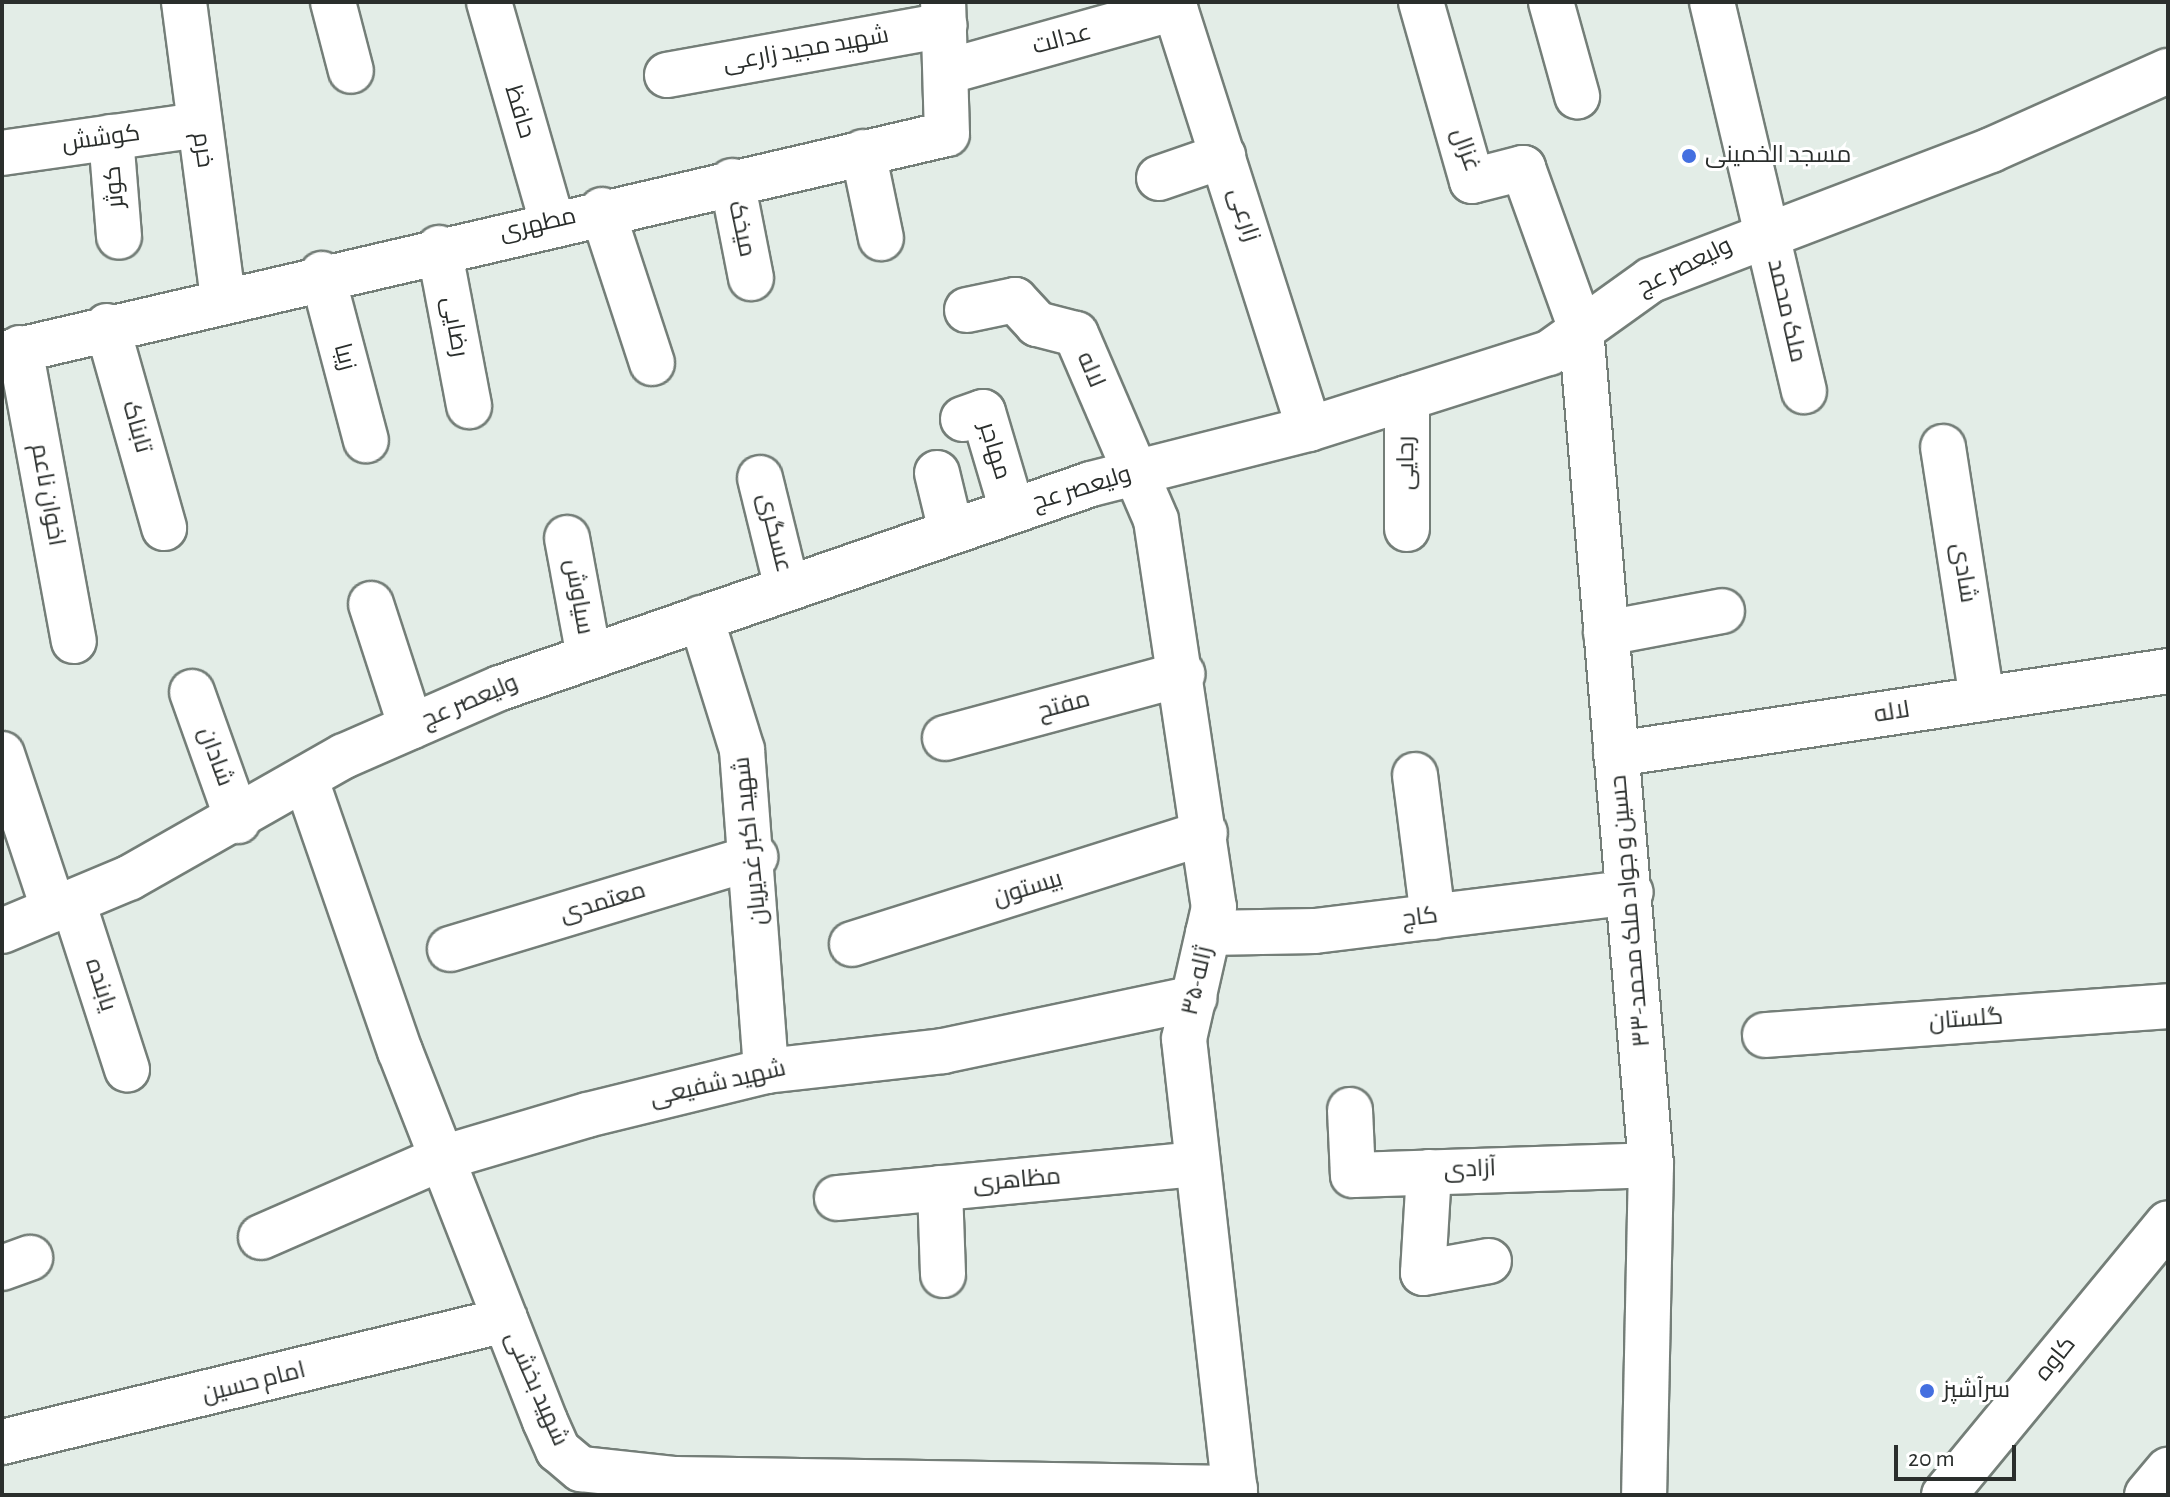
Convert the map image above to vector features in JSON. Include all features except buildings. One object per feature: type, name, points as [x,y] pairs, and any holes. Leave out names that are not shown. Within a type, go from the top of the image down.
[{"type":"street","name":"خرم","points":[[184,2],[223,298]]},
{"type":"street","points":[[333,2],[351,71]]},
{"type":"street","name":"حافظ","points":[[489,2],[552,222]]},
{"type":"street","name":"غزال","points":[[1421,2],[1472,181],[1523,168],[1581,329]]},
{"type":"street","points":[[1551,2],[1577,96]]},
{"type":"street","name":"ملک محمد","points":[[1712,2],[1804,391]]},
{"type":"street","name":"عدالت","points":[[949,71],[1174,5]]},
{"type":"street","name":"زارعی","points":[[1174,5],[1309,429]]},
{"type":"street","name":"مطهری","points":[[11,351],[322,274],[947,134],[949,71],[944,13]]},
{"type":"street","name":"شهید مجید زارعی","points":[[667,75],[944,13]]},
{"type":"street","name":"ولیعصر عج","points":[[2,931],[64,906],[238,821],[306,780],[411,727],[589,657],[1012,510],[1133,473],[1309,429],[1549,353],[1651,280],[1768,230],[1991,150],[2168,71]]},
{"type":"street","name":"کوشش","points":[[2,153],[199,125]]},
{"type":"street","name":"کوثر","points":[[111,137],[119,237]]},
{"type":"street","points":[[863,152],[881,238]]},
{"type":"street","points":[[1159,178],[1223,156]]},
{"type":"street","name":"میخک","points":[[732,181],[751,278]]},
{"type":"street","points":[[602,210],[652,363]]},
{"type":"street","name":"رضایی","points":[[439,248],[469,406]]},
{"type":"street","name":"زیبا","points":[[322,274],[366,440]]},
{"type":"street","name":"لاله","points":[[967,310],[1015,300],[1037,324],[1076,334],[1133,473]]},
{"type":"street","name":"تابناک","points":[[107,326],[164,528]]},
{"type":"street","name":"۳۳-حسین و جواد ملک محمد","points":[[1581,329],[1616,754],[1631,892],[1651,1165],[1644,1495]]},
{"type":"street","name":"اخوان ناعم","points":[[11,351],[74,641]]},
{"type":"street","name":"رجایی","points":[[1407,398],[1407,529]]},
{"type":"street","name":"مهاجر","points":[[963,419],[983,412],[1012,510]]},
{"type":"street","name":"شادی","points":[[1943,447],[1982,699]]},
{"type":"street","points":[[937,473],[951,531]]},
{"type":"street","name":"۳۵-ژاله","points":[[1133,473],[1156,520],[1183,674],[1214,907],[1184,1039],[1235,1492]]},
{"type":"street","name":"عسگری","points":[[760,478],[787,588]]},
{"type":"street","name":"سیاوش","points":[[567,538],[589,657]]},
{"type":"street","points":[[371,604],[411,727]]},
{"type":"street","points":[[1606,633],[1722,611]]},
{"type":"street","name":"شهید اکبر غدیریان","points":[[701,618],[742,750],[755,857],[766,1071]]},
{"type":"street","name":"لاله","points":[[1616,754],[2168,671]]},
{"type":"street","name":"مفتح","points":[[945,738],[1183,674]]},
{"type":"street","name":"شادان","points":[[192,692],[238,821]]},
{"type":"street","name":"یابنده","points":[[2,754],[127,1069]]},
{"type":"street","points":[[1415,775],[1433,917]]},
{"type":"street","name":"شهید بخشی","points":[[306,780],[442,1158],[505,1320],[558,1450],[581,1469],[736,1481],[1235,1492]]},
{"type":"street","name":"بیستون","points":[[852,944],[1205,833]]},
{"type":"street","name":"معتمدی","points":[[450,949],[755,857]]},
{"type":"street","name":"کاج","points":[[1208,933],[1315,931],[1631,892]]},
{"type":"street","name":"شهید شفیعی","points":[[261,1237],[442,1158],[766,1071],[943,1051],[1194,998]]},
{"type":"street","name":"گلستان","points":[[1765,1035],[2168,1006]]},
{"type":"street","name":"آزادی","points":[[1350,1110],[1353,1175],[1651,1165]]},
{"type":"street","name":"مظاهری","points":[[837,1198],[1197,1164]]},
{"type":"street","points":[[1429,1172],[1423,1273],[1489,1261]]},
{"type":"street","points":[[940,1188],[943,1275]]},
{"type":"street","name":"کاوه","points":[[1944,1495],[2168,1223]]},
{"type":"street","name":"امام حسین","points":[[2,1442],[505,1320]]},
{"type":"street","points":[[2147,1495],[2168,1470]]},
{"type":"place","name":"مسجد الخمینی","points":[[1689,156]]},
{"type":"place","name":"سرآشپز","points":[[1927,1391]]}]
